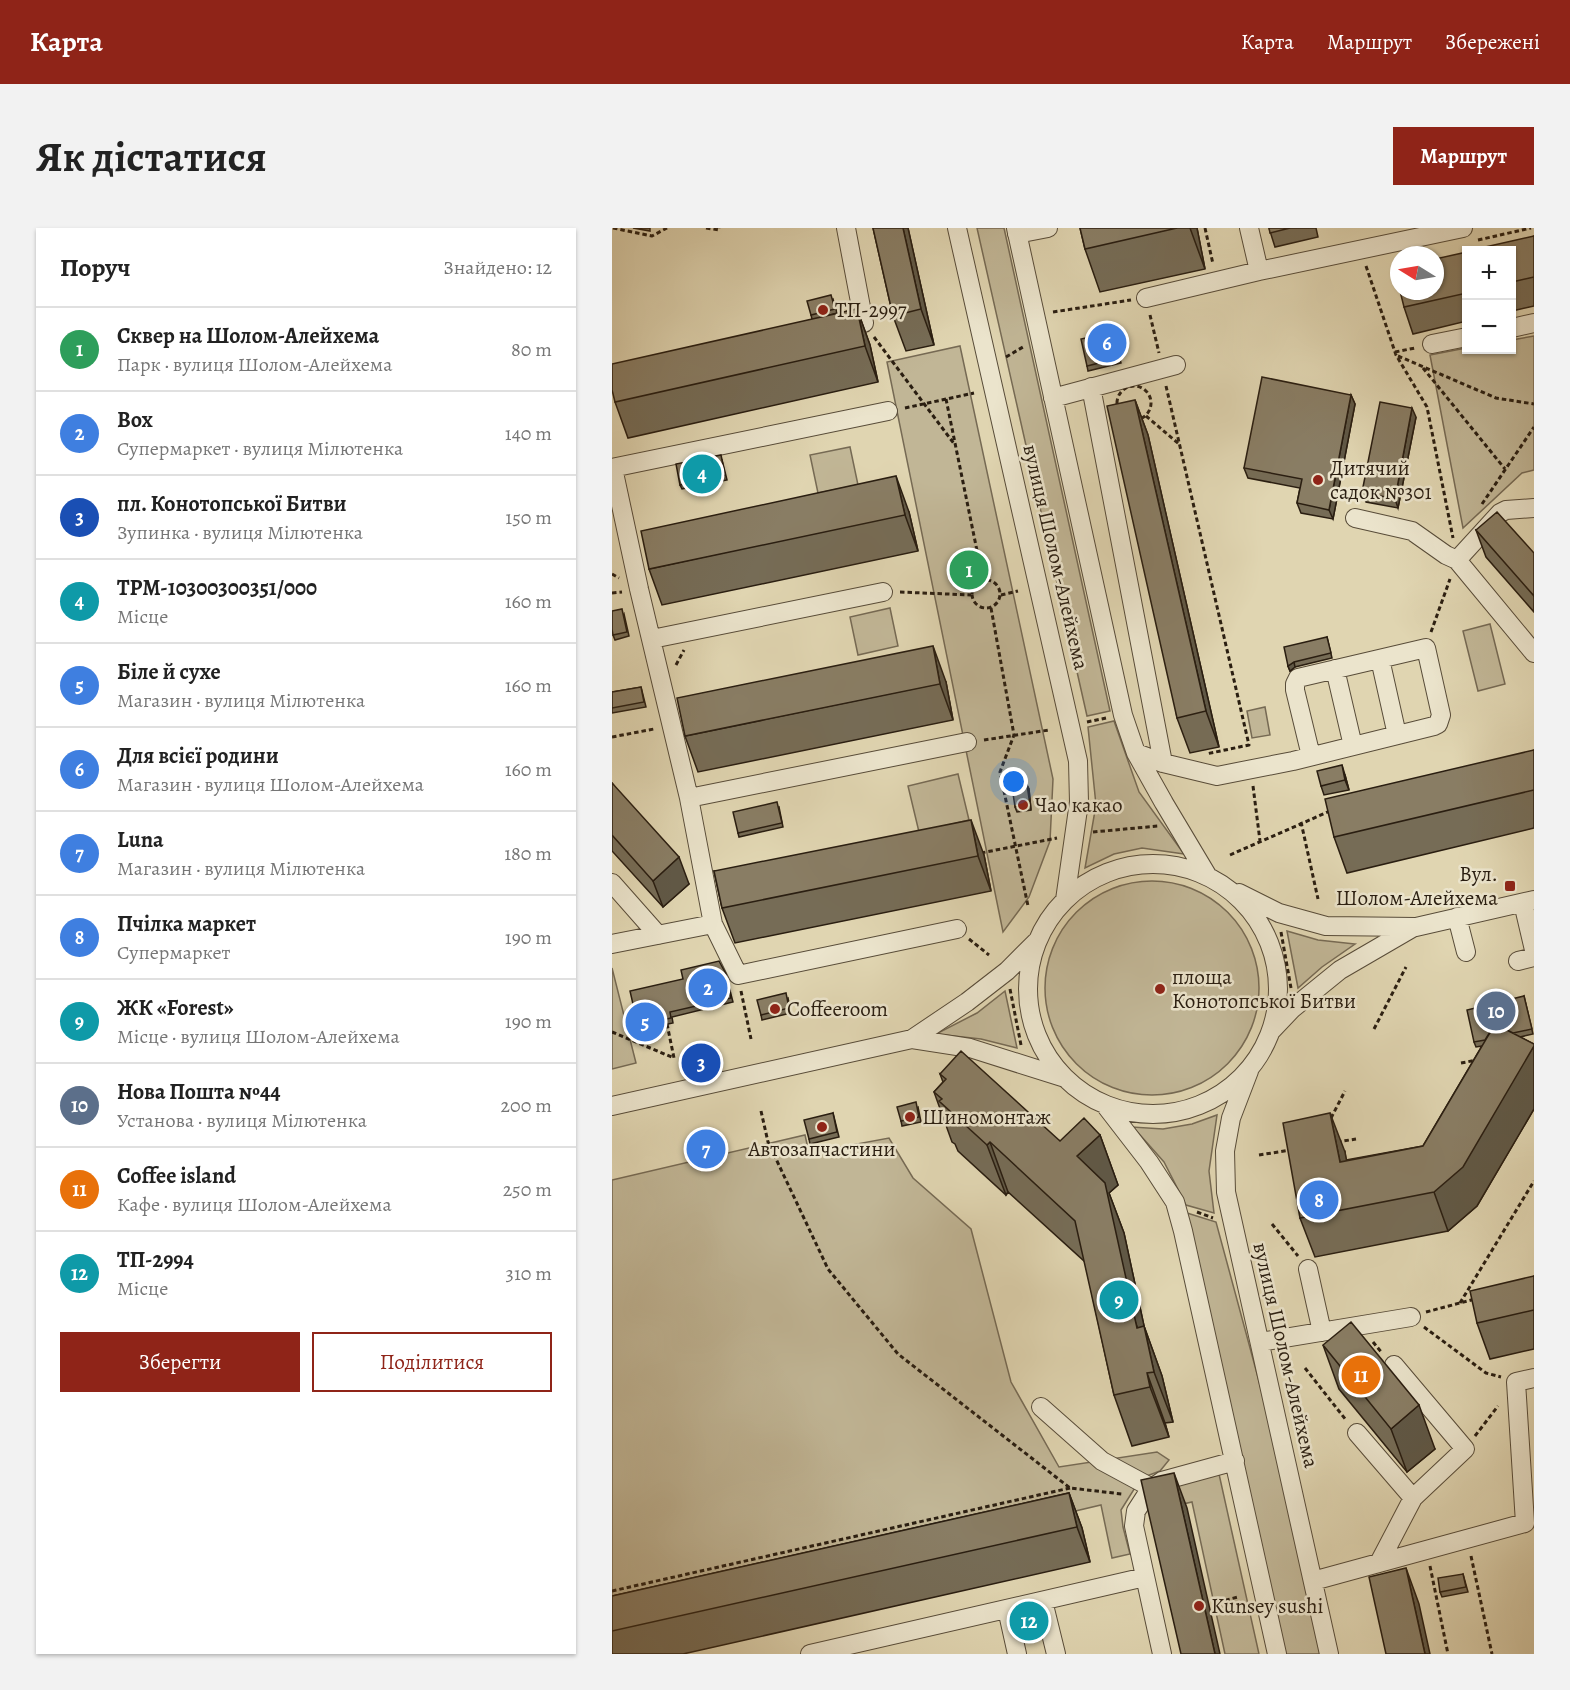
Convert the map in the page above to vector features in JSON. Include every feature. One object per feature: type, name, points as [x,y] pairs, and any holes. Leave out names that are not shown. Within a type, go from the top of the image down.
[{"type":"street","points":[[846,228],[864,323]]},
{"type":"street","name":"вулиця Шолом-Алейхема","points":[[957,228],[1078,761],[1079,802],[1065,900]]},
{"type":"street","points":[[1017,231],[1048,228]]},
{"type":"street","points":[[1249,228],[1259,271]]},
{"type":"street","points":[[1146,298],[1259,271],[1463,228]]},
{"type":"street","name":"вулиця Шолом-Алейхема","points":[[1017,231],[1123,715],[1137,753],[1207,875]]},
{"type":"street","points":[[1516,327],[1534,324]]},
{"type":"street","points":[[1432,344],[1462,338]]},
{"type":"street","points":[[1053,398],[1169,367]]},
{"type":"street","points":[[1091,387],[1163,763]]},
{"type":"street","points":[[888,411],[613,468],[689,798],[713,924],[738,975],[957,929]]},
{"type":"street","points":[[1457,560],[1500,513],[1506,510],[1534,508]]},
{"type":"street","points":[[1355,518],[1412,531],[1457,560],[1534,653]]},
{"type":"street","points":[[652,639],[883,592]]},
{"type":"street","points":[[1137,753],[1163,763],[1217,776],[1311,756],[1434,726],[1438,724],[1441,715],[1426,648],[1298,678],[1295,684],[1311,756]]},
{"type":"street","points":[[1380,658],[1397,735]]},
{"type":"street","points":[[1335,669],[1353,746]]},
{"type":"street","points":[[689,798],[968,742]]},
{"type":"street","points":[[1224,885],[1244,902],[1267,936],[1278,976],[1278,1002],[1272,1030],[1266,1044],[1250,1067],[1221,1094],[1184,1110],[1144,1114],[1105,1105],[1083,1093],[1065,1078],[1043,1048],[1030,1013],[1029,976],[1038,940],[1049,918],[1065,900],[1095,878],[1129,866],[1166,864],[1207,875],[1279,913],[1326,926],[1416,927],[1529,902],[1534,950]]},
{"type":"street","points":[[612,883],[658,935]]},
{"type":"street","points":[[1457,917],[1466,952]]},
{"type":"street","points":[[612,944],[713,924]]},
{"type":"street","points":[[1272,1030],[1292,1009],[1340,970],[1416,927]]},
{"type":"street","points":[[612,1106],[912,1039],[967,1002],[1007,971],[1038,940]]},
{"type":"street","points":[[912,1039],[970,1048],[1065,1078]]},
{"type":"street","name":"вулиця Шолом-Алейхема","points":[[1250,1067],[1231,1118],[1225,1151],[1226,1192],[1329,1654]]},
{"type":"street","points":[[1105,1105],[1149,1162],[1175,1202],[1277,1654]]},
{"type":"street","points":[[1308,1269],[1322,1332]]},
{"type":"street","points":[[1260,1342],[1411,1317]]},
{"type":"street","points":[[1379,1563],[1413,1498],[1465,1449],[1394,1365]]},
{"type":"street","points":[[1313,1581],[1525,1523],[1525,1381]]},
{"type":"street","points":[[1041,1407],[1102,1461],[1148,1492]]},
{"type":"street","points":[[1357,1433],[1413,1498]]},
{"type":"street","points":[[1162,1654],[1134,1526],[1136,1510],[1148,1492],[1162,1481],[1234,1461]]},
{"type":"street","points":[[810,1654],[1145,1578]]},
{"type":"street","points":[[1043,1600],[1056,1654]]},
{"type":"street","points":[[1007,1609],[1017,1654]]},
{"type":"path","points":[[613,228],[652,236],[667,228]]},
{"type":"path","points":[[706,228],[719,231],[719,228]]},
{"type":"path","points":[[1205,228],[1217,281]]},
{"type":"path","points":[[1366,264],[1396,355],[1427,407],[1457,560],[1426,648]]},
{"type":"path","points":[[1053,312],[1146,298],[1169,367],[1180,446],[1249,745],[1260,841]]},
{"type":"path","points":[[864,323],[956,447]]},
{"type":"path","points":[[1006,357],[1030,343]]},
{"type":"path","points":[[1396,355],[1496,398],[1534,404]]},
{"type":"path","points":[[1421,366],[1505,469]]},
{"type":"path","points":[[1135,386],[1147,391],[1151,397],[1152,404],[1146,416],[1134,421],[1123,417],[1117,406],[1117,398],[1127,387],[1135,386]]},
{"type":"path","points":[[888,411],[974,393]]},
{"type":"path","points":[[946,399],[983,580]]},
{"type":"path","points":[[1146,416],[1180,446]]},
{"type":"path","points":[[1479,508],[1534,427]]},
{"type":"path","points":[[983,580],[995,583],[1001,595],[996,605],[991,608],[980,607],[974,602],[972,595],[977,582],[983,580]]},
{"type":"path","points":[[1001,595],[1018,591]]},
{"type":"path","points":[[883,592],[972,595]]},
{"type":"path","points":[[991,608],[1014,735],[1000,772],[1028,906]]},
{"type":"path","points":[[663,688],[695,630]]},
{"type":"path","points":[[1087,722],[1114,716]]},
{"type":"path","points":[[612,737],[672,726]]},
{"type":"path","points":[[968,742],[1049,730]]},
{"type":"path","points":[[1206,754],[1249,745]]},
{"type":"path","points":[[1230,855],[1336,808]]},
{"type":"path","points":[[1300,822],[1317,899]]},
{"type":"path","points":[[970,855],[1075,835],[1177,826]]},
{"type":"path","points":[[957,929],[989,955]]},
{"type":"path","points":[[1280,929],[1292,992]]},
{"type":"path","points":[[1374,1029],[1406,967]]},
{"type":"path","points":[[738,975],[751,1039]]},
{"type":"path","points":[[1010,986],[1022,1049]]},
{"type":"path","points":[[612,1032],[674,1058],[668,1024]]},
{"type":"path","points":[[1461,1063],[1482,1059]]},
{"type":"path","points":[[1327,1127],[1346,1091]]},
{"type":"path","points":[[761,1111],[768,1142],[828,1269],[898,1354],[1070,1488]]},
{"type":"path","points":[[1327,1144],[1356,1139]]},
{"type":"path","points":[[1259,1155],[1294,1149]]},
{"type":"path","points":[[1460,1303],[1534,1181]]},
{"type":"path","points":[[1196,1211],[1215,1218]]},
{"type":"path","points":[[1272,1224],[1308,1269]]},
{"type":"path","points":[[1411,1317],[1481,1297]]},
{"type":"path","points":[[1411,1317],[1486,1373],[1525,1381],[1465,1449]]},
{"type":"path","points":[[1358,1326],[1394,1365]]},
{"type":"path","points":[[1305,1368],[1357,1433]]},
{"type":"path","points":[[612,1591],[1070,1488],[1148,1492]]},
{"type":"path","points":[[1468,1539],[1492,1654]]},
{"type":"path","points":[[1427,1550],[1448,1654]]},
{"type":"path","points":[[1218,1602],[1238,1597]]},
{"type":"shaded area","points":[[977,228],[1004,228],[1110,711],[1087,716]]},
{"type":"shaded area","points":[[1534,336],[1534,470],[1522,473],[1463,528],[1430,355],[1462,349],[1462,354],[1516,354],[1516,339]]},
{"type":"shaded area","points":[[960,346],[1053,779],[1050,841],[1029,897],[1003,932],[887,362]]},
{"type":"shaded area","points":[[850,447],[858,485],[818,493],[810,455]]},
{"type":"shaded area","points":[[890,608],[898,646],[858,655],[850,617]]},
{"type":"shaded area","points":[[1490,624],[1505,684],[1478,691],[1463,631]]},
{"type":"shaded area","points":[[1265,707],[1270,735],[1252,738],[1247,711]]},
{"type":"shaded area","points":[[1114,721],[1139,792],[1184,854],[1142,848],[1114,854],[1085,868],[1096,805],[1088,727]]},
{"type":"shaded area","points":[[958,774],[969,820],[919,832],[908,786]]},
{"type":"shaded area","points":[[1152,881],[1173,883],[1193,889],[1228,912],[1251,947],[1257,967],[1259,988],[1257,1009],[1251,1029],[1228,1064],[1193,1087],[1173,1093],[1152,1095],[1131,1093],[1111,1087],[1076,1064],[1053,1029],[1047,1009],[1045,988],[1047,967],[1053,947],[1076,912],[1111,889],[1131,883]]},
{"type":"shaded area","points":[[1287,931],[1318,940],[1355,944],[1322,967],[1298,988]]},
{"type":"shaded area","points":[[612,968],[636,1063],[612,1069]]},
{"type":"shaded area","points":[[1005,991],[1017,1048],[981,1039],[936,1034],[977,1013]]},
{"type":"shaded area","points":[[1217,1115],[1209,1171],[1214,1213],[1186,1205],[1164,1162],[1133,1127],[1163,1129],[1192,1124]]},
{"type":"shaded area","points":[[805,1135],[809,1153],[889,1138],[913,1178],[971,1229],[1011,1382],[1059,1467],[1157,1452],[1169,1460],[1160,1471],[1141,1478],[1121,1510],[1130,1554],[1112,1558],[1101,1505],[612,1620],[612,1180]]},
{"type":"shaded area","points":[[1187,1213],[1216,1222],[1313,1581],[1329,1654],[1277,1654]]},
{"type":"shaded area","points":[[1219,1474],[1259,1654],[1225,1654],[1192,1502],[1152,1511],[1167,1488]]},
{"type":"building","points":[[873,228],[903,228],[921,309],[893,316]]},
{"type":"building","points":[[1080,228],[1177,228],[1085,249]]},
{"type":"building","points":[[1269,228],[1290,228],[1270,233]]},
{"type":"building","points":[[1534,236],[1534,277],[1516,281],[1516,246],[1490,246]]},
{"type":"building","points":[[1462,253],[1462,294],[1444,298],[1444,257]]},
{"type":"building","name":"ТП-2997","points":[[831,295],[835,309],[811,315],[807,301]]},
{"type":"building","points":[[1402,300],[1436,300],[1404,307]]},
{"type":"building","points":[[857,309],[865,346],[615,402],[612,390],[612,364]]},
{"type":"building","points":[[1113,332],[1119,358],[1087,366],[1081,339]]},
{"type":"building","points":[[1262,377],[1351,395],[1329,510],[1297,503],[1302,479],[1244,468]]},
{"type":"building","points":[[1135,400],[1206,711],[1177,718],[1107,406]]},
{"type":"building","points":[[1380,402],[1412,408],[1395,499],[1362,492]]},
{"type":"building","points":[[721,455],[725,475],[680,485],[676,464]]},
{"type":"building","points":[[896,476],[905,515],[649,569],[641,531]]},
{"type":"building","points":[[1497,512],[1534,553],[1534,596],[1476,530]]},
{"type":"building","points":[[622,609],[627,632],[613,635],[612,611]]},
{"type":"building","points":[[1327,637],[1331,653],[1294,662],[1288,666],[1284,647]]},
{"type":"building","points":[[933,646],[940,684],[685,736],[677,698]]},
{"type":"building","points":[[641,687],[644,702],[612,708],[612,692]]},
{"type":"building","points":[[1534,750],[1534,790],[1334,837],[1325,799]]},
{"type":"building","points":[[1342,765],[1345,780],[1321,786],[1317,771]]},
{"type":"building","points":[[612,783],[679,857],[653,881],[612,835]]},
{"type":"building","name":"Чао какао","points":[[1027,785],[1030,805],[1015,807],[1012,787]]},
{"type":"building","points":[[777,802],[782,823],[738,833],[733,812]]},
{"type":"building","points":[[971,820],[978,856],[722,908],[714,871]]},
{"type":"building","points":[[719,961],[726,974],[731,998],[670,1012],[671,1018],[638,1026],[630,991],[683,979],[681,970]]},
{"type":"building","name":"Coffeeroom","points":[[786,993],[789,1008],[761,1015],[757,1000]]},
{"type":"building","points":[[1524,996],[1532,1029],[1513,1033],[1495,1024],[1485,1040],[1474,1042],[1467,1010]]},
{"type":"building","points":[[1495,1024],[1534,1046],[1463,1167],[1434,1192],[1300,1218],[1283,1123],[1330,1113],[1340,1162],[1423,1146]]},
{"type":"building","points":[[961,1051],[1060,1141],[1084,1118],[1100,1135],[1077,1156],[1105,1183],[1137,1328],[1144,1326],[1154,1372],[1147,1373],[1150,1387],[1114,1395],[1075,1221],[990,1142],[987,1145],[939,1101],[942,1099],[934,1092],[946,1079],[940,1074]]},
{"type":"building","name":"Шиномонтаж","points":[[916,1102],[919,1117],[901,1121],[897,1107]]},
{"type":"building","points":[[833,1113],[837,1132],[809,1139],[804,1120]]},
{"type":"building","points":[[1534,1276],[1534,1310],[1477,1323],[1470,1291]]},
{"type":"building","points":[[1351,1322],[1419,1405],[1391,1429],[1323,1345]]},
{"type":"building","points":[[1174,1473],[1215,1654],[1181,1654],[1141,1480]]},
{"type":"building","points":[[1069,1493],[1077,1527],[612,1631],[612,1596]]},
{"type":"building","points":[[1406,1568],[1425,1654],[1386,1654],[1369,1577]]},
{"type":"building","points":[[1463,1574],[1466,1587],[1440,1592],[1438,1578]]},
{"type":"building","points":[[1033,1609],[1036,1623],[1022,1626],[1019,1612]]},
{"type":"place","name":"ТП-2997","points":[[823,310]]},
{"type":"place","name":"Для всієї родини","points":[[1107,343]]},
{"type":"place","name":"ТРМ-10300300351/000","points":[[702,474]]},
{"type":"place","name":"Дитячий садок №301","points":[[1318,480]]},
{"type":"place","name":"Сквер на Шолом-Алейхема","points":[[969,570]]},
{"type":"place","name":"Чао какао","points":[[1023,805]]},
{"type":"place","name":"Вул. Шолом-Алейхема","points":[[1510,886]]},
{"type":"place","name":"Box","points":[[708,988]]},
{"type":"place","name":"площа Конотопської Битви","points":[[1160,989]]},
{"type":"place","name":"Coffeeroom","points":[[775,1009]]},
{"type":"place","name":"Нова Пошта №44","points":[[1496,1011]]},
{"type":"place","name":"Біле й сухе","points":[[645,1022]]},
{"type":"place","name":"пл. Конотопської Битви","points":[[701,1063]]},
{"type":"place","name":"Шиномонтаж","points":[[910,1117]]},
{"type":"place","name":"Автозапчастини","points":[[822,1127]]},
{"type":"place","name":"Luna","points":[[706,1149]]},
{"type":"place","name":"Пчілка маркет","points":[[1319,1200]]},
{"type":"place","name":"ЖК «Forest»","points":[[1119,1300]]},
{"type":"place","name":"Coffee island","points":[[1361,1375]]},
{"type":"place","name":"Kunsey sushi","points":[[1199,1606]]},
{"type":"place","name":"ТП-2994","points":[[1029,1621]]}]
